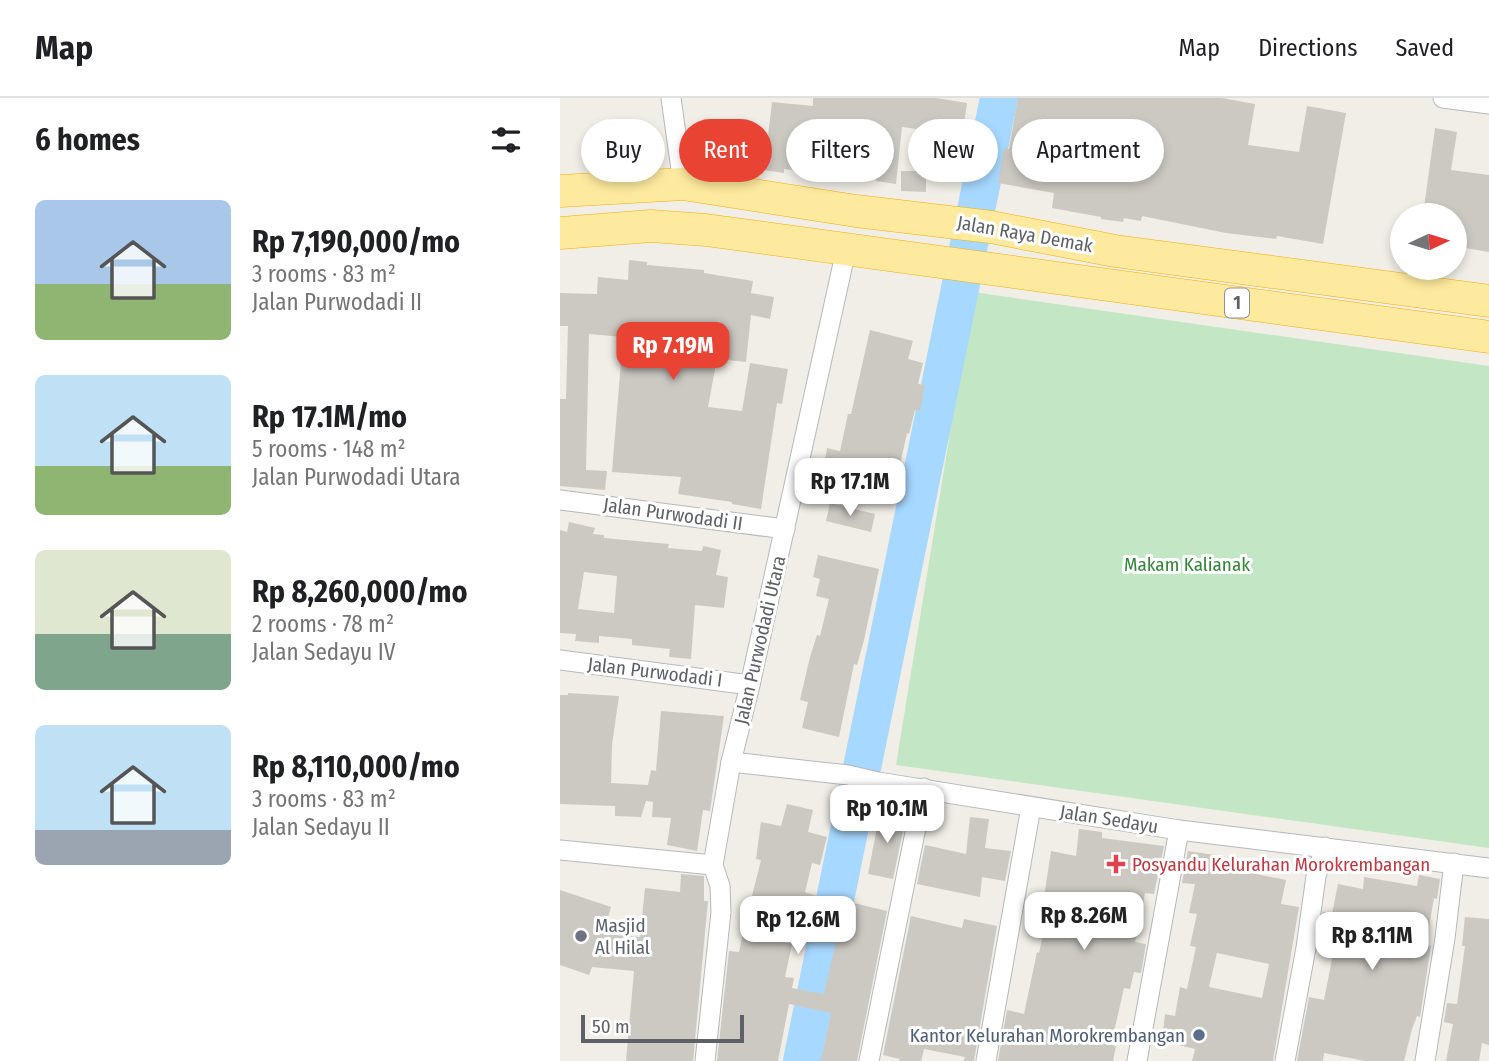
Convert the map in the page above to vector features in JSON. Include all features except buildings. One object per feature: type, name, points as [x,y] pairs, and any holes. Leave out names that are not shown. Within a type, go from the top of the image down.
[{"type":"highway","name":"Jalan Raya Demak","points":[[560,191],[683,184],[856,211],[941,219],[1136,254],[1489,302]]},
{"type":"highway","name":"Jalan Raya Demak","points":[[560,233],[651,226],[706,230],[1489,337]]},
{"type":"highway","points":[[1131,289],[1141,273],[1141,263],[1136,254]]},
{"type":"highway","points":[[1163,293],[1157,274],[1160,265],[1167,258]]},
{"type":"street","points":[[671,98],[683,184]]},
{"type":"street","points":[[1443,98],[1489,104]]},
{"type":"street","name":"Jalan Purwodadi Utara","points":[[713,865],[731,762],[846,250]]},
{"type":"street","name":"Jalan Purwodadi II","points":[[560,500],[785,529]]},
{"type":"street","name":"Jalan Purwodadi I","points":[[560,660],[750,685]]},
{"type":"street","name":"Jalan Sedayu","points":[[731,762],[848,775],[1179,830],[1489,868]]},
{"type":"street","points":[[869,1061],[924,788]]},
{"type":"street","points":[[986,1061],[1031,807]]},
{"type":"street","points":[[1137,1061],[1179,830]]},
{"type":"street","points":[[1285,1061],[1316,876],[1325,847]]},
{"type":"street","points":[[560,850],[713,865],[720,886],[721,912],[705,1061]]},
{"type":"street","points":[[1425,1061],[1454,863]]},
{"type":"green space","name":"Makam Kalianak","points":[[973,292],[1489,366],[1489,848],[896,765]]},
{"type":"waterway","points":[[802,1061],[999,98]]},
{"type":"place","name":"Posyandu Kelurahan Morokrembangan","points":[[1116,864]]},
{"type":"place","name":"Masjid Al Hilal","points":[[581,936]]},
{"type":"place","name":"Kantor Kelurahan Morokrembangan","points":[[1199,1035]]}]
